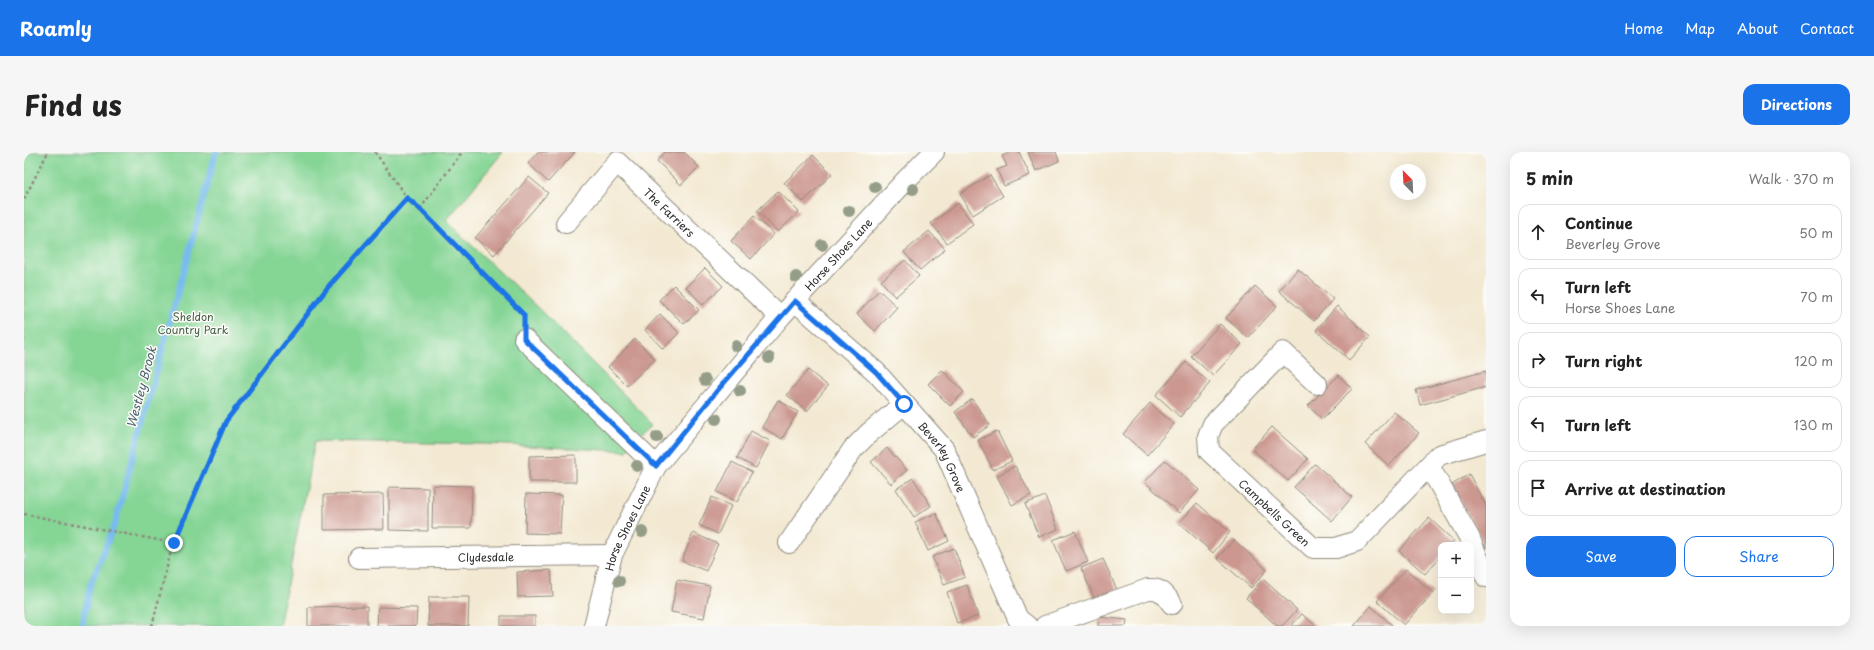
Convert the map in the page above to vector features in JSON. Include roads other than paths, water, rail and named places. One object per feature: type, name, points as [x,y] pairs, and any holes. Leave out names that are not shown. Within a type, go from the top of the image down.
[{"type":"street","name":"Horse Shoes Lane","points":[[594,626],[612,555],[656,466],[780,317],[906,180],[934,152]]},
{"type":"street","name":"The Farriers","points":[[566,223],[616,162],[780,317]]},
{"type":"street","name":"Beverley Grove","points":[[795,301],[876,372],[944,449],[1018,619],[1027,626]]},
{"type":"street","points":[[524,339],[656,466]]},
{"type":"street","name":"Campbells Green","points":[[1317,384],[1283,352],[1213,424],[1208,436],[1209,451],[1313,548],[1336,548],[1356,541],[1439,455],[1486,441]]},
{"type":"street","points":[[789,543],[853,449],[869,432],[904,404]]},
{"type":"street","points":[[1429,466],[1469,537],[1486,577]]},
{"type":"street","name":"Clydesdale","points":[[359,558],[612,555]]},
{"type":"street","points":[[1045,626],[1148,589],[1157,589],[1162,591],[1172,604]]},
{"type":"waterway","name":"Westley Brook","points":[[82,626],[90,586],[115,523],[216,152]]},
{"type":"park label","name":"Sheldon Country Park","points":[[193,322]]}]
